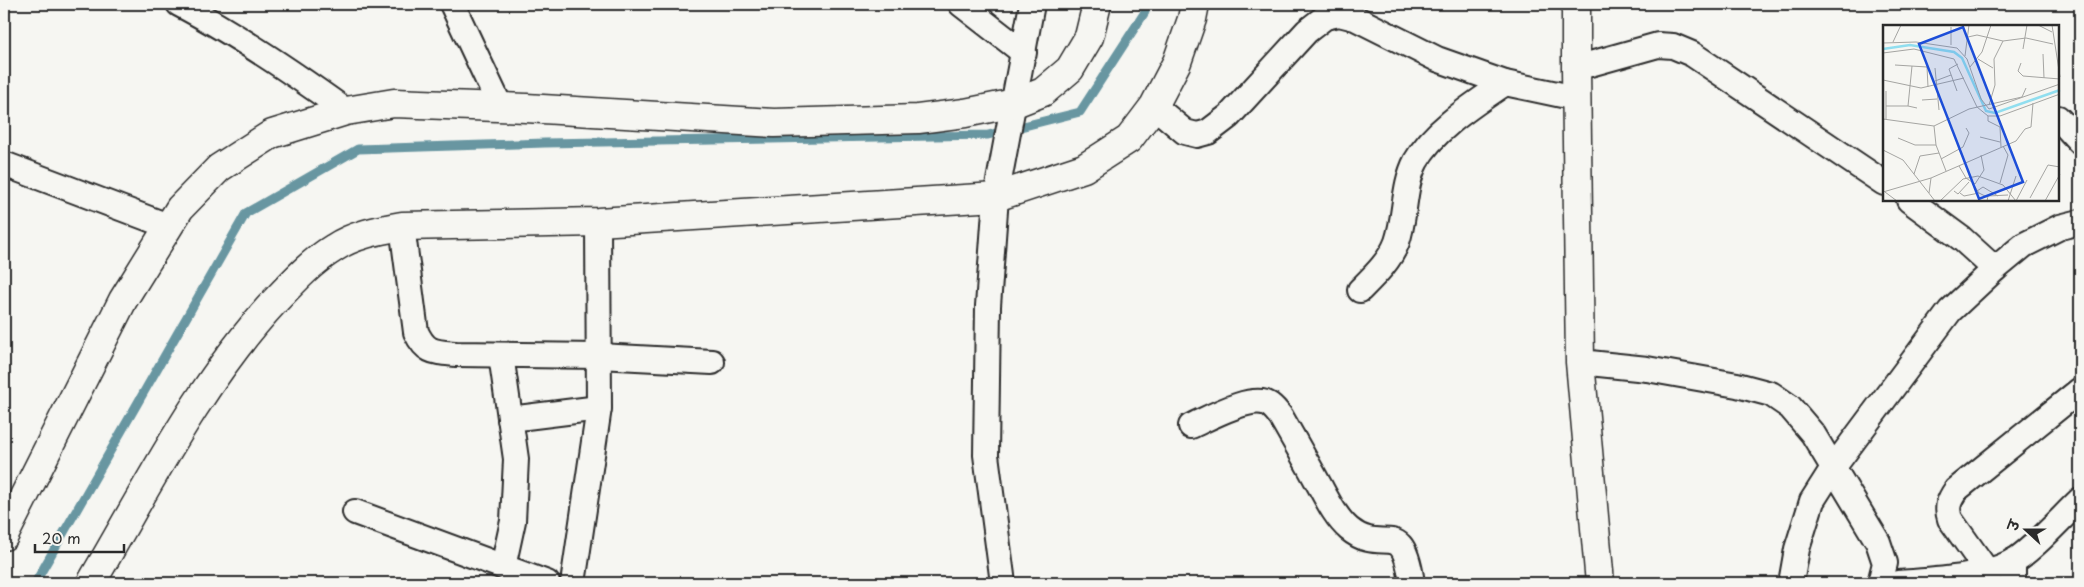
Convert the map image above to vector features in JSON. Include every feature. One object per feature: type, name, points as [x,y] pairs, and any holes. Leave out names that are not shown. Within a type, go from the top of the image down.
[{"type":"street","points":[[179,4],[220,25],[285,67],[346,111]]},
{"type":"street","points":[[452,4],[500,106]]},
{"type":"street","points":[[961,4],[1024,53]]},
{"type":"street","points":[[1003,583],[986,455],[988,306],[998,190],[1032,4]]},
{"type":"street","points":[[4,536],[123,300],[180,208],[219,168],[272,134],[346,111],[394,103],[500,106],[774,123],[918,119],[1014,107],[1043,92],[1070,69],[1090,37],[1097,4]]},
{"type":"street","points":[[91,583],[205,390],[257,320],[297,277],[334,247],[371,232],[402,226],[598,222],[998,190],[1084,168],[1129,139],[1154,106],[1178,62],[1195,4]]},
{"type":"street","points":[[1576,4],[1580,362],[1600,583]]},
{"type":"street","points":[[1154,106],[1185,132],[1197,135],[1208,132],[1229,116],[1307,31],[1325,17],[1339,14],[1355,18],[1437,59],[1505,83],[1576,98]]},
{"type":"street","points":[[1576,68],[1658,45],[1673,46],[1692,54],[1883,182]]},
{"type":"street","points":[[1360,290],[1389,258],[1396,243],[1408,184],[1416,161],[1434,139],[1466,110],[1505,83]]},
{"type":"street","points":[[2059,119],[2080,142]]},
{"type":"street","points":[[4,164],[168,226]]},
{"type":"street","points":[[1910,201],[1962,239],[1995,269]]},
{"type":"street","points":[[573,583],[599,408],[598,222]]},
{"type":"street","points":[[1791,583],[1798,549],[1812,501],[1833,468],[1950,311],[2024,245],[2060,227],[2080,222]]},
{"type":"street","points":[[402,226],[416,332],[422,345],[433,352],[598,356],[712,362]]},
{"type":"street","points":[[501,354],[516,459],[513,521],[503,567]]},
{"type":"street","points":[[1580,362],[1647,369],[1737,385],[1771,394],[1790,407],[1813,434],[1878,542],[1885,563],[1880,583]]},
{"type":"street","points":[[1987,571],[1950,519],[1948,511],[1949,501],[1956,490],[2080,390]]},
{"type":"street","points":[[1191,426],[1244,404],[1258,401],[1270,405],[1281,417],[1333,510],[1348,528],[1370,540],[1390,540],[1401,544],[1406,553],[1412,583]]},
{"type":"street","points":[[510,419],[599,408]]},
{"type":"street","points":[[1899,583],[1945,579],[1987,571],[2013,572],[2037,541],[2080,500]]},
{"type":"street","points":[[355,512],[547,583]]},
{"type":"waterway","points":[[35,583],[246,213],[358,149],[545,143],[988,135],[1080,112],[1145,12],[1145,4]]}]
